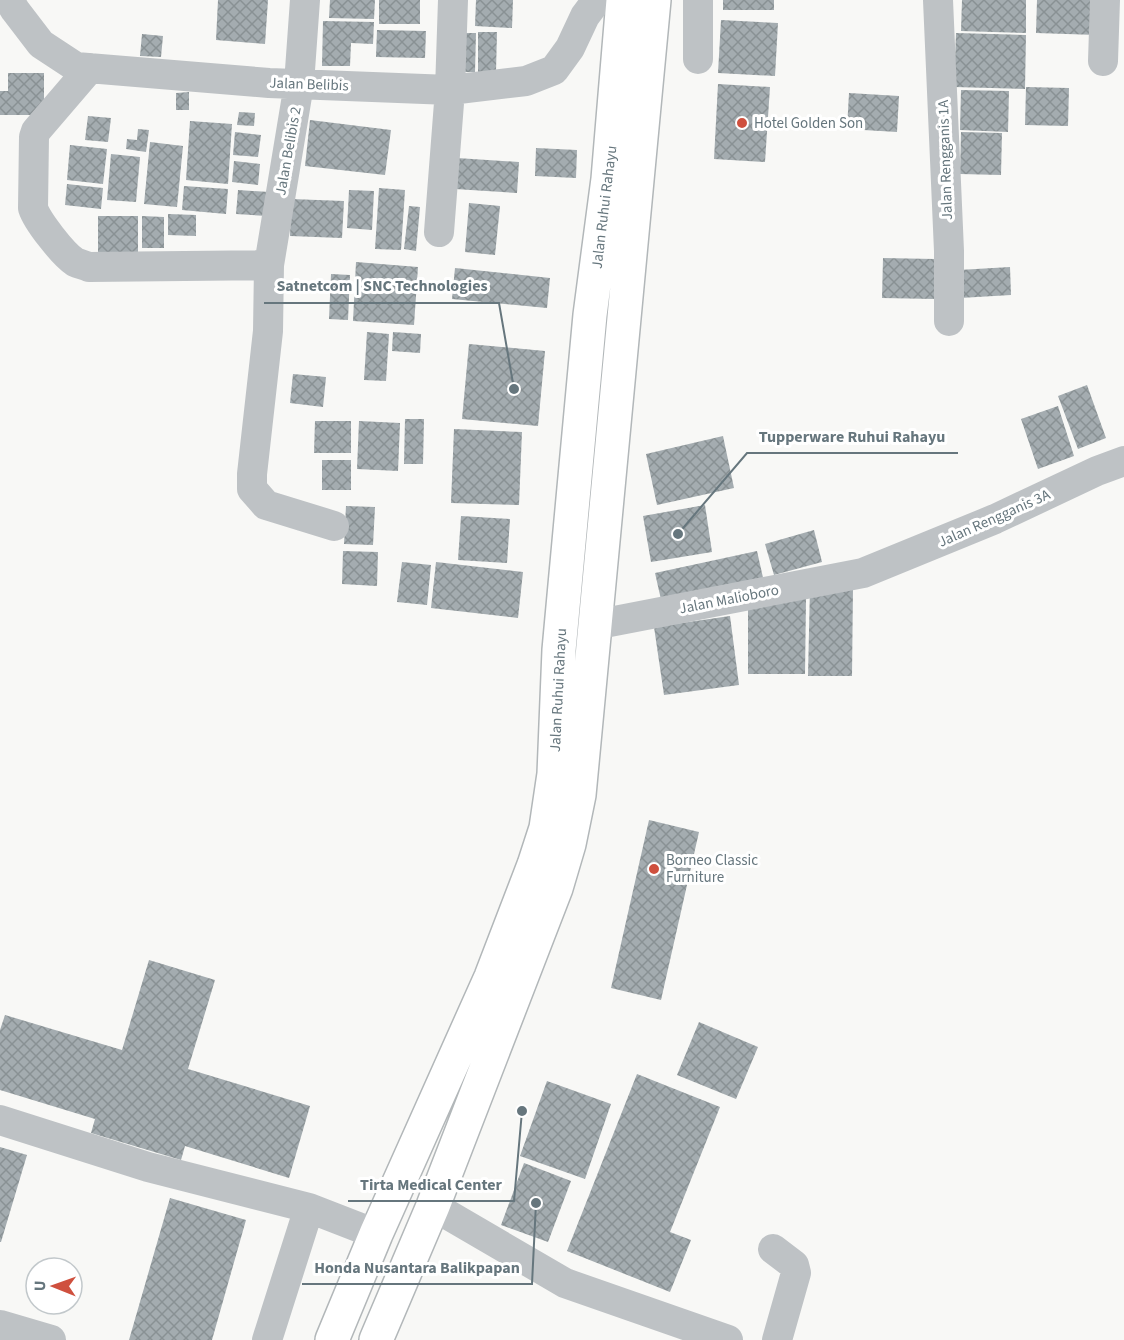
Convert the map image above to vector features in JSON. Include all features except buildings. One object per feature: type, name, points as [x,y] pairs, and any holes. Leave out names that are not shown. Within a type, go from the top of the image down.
[{"type":"main road","name":"Jalan Ruhui Rahayu","points":[[332,1340],[376,1234],[490,977],[546,828],[554,774],[559,650],[590,315],[608,179],[623,0]]},
{"type":"main road","name":"Jalan Ruhui Rahayu","points":[[376,1340],[433,1206],[556,888],[569,844],[579,795],[654,0]]},
{"type":"main road","points":[[376,1234],[415,1249]]},
{"type":"street","name":"Jalan Belibis","points":[[9,0],[41,44],[76,67],[299,84],[450,90],[526,81],[554,70],[570,48],[585,16],[597,0]]},
{"type":"street","name":"Jalan Belibis 2","points":[[305,0],[299,84],[269,265],[268,331],[252,489],[266,506],[334,526]]},
{"type":"street","points":[[439,232],[450,90],[453,0]]},
{"type":"street","points":[[698,0],[698,59]]},
{"type":"street","name":"Jalan Rengganis 1A","points":[[938,0],[949,251],[949,321]]},
{"type":"street","points":[[1103,61],[1105,0]]},
{"type":"street","points":[[90,68],[36,131],[34,137],[33,208],[37,219],[69,256],[76,263],[89,267],[269,265]]},
{"type":"street","name":"Jalan Rengganis 3A","points":[[863,573],[995,519],[1097,471],[1124,461]]},
{"type":"street","name":"Jalan Malioboro","points":[[594,625],[863,573]]},
{"type":"street","points":[[0,1120],[148,1167],[309,1208],[376,1234]]},
{"type":"street","points":[[433,1206],[565,1283],[728,1340]]},
{"type":"street","points":[[267,1340],[309,1208]]},
{"type":"street","points":[[773,1249],[794,1265],[796,1273],[777,1340]]},
{"type":"street","points":[[0,1325],[51,1340]]},
{"type":"place","name":"Hotel Golden Son","points":[[742,123]]},
{"type":"place","name":"Satnetcom | SNC Technologies","points":[[514,389]]},
{"type":"place","name":"Tupperware Ruhui Rahayu","points":[[678,534]]},
{"type":"place","name":"Borneo Classic Furniture","points":[[654,869]]},
{"type":"place","name":"Tirta Medical Center","points":[[522,1111]]},
{"type":"place","name":"Honda Nusantara Balikpapan","points":[[536,1203]]}]
